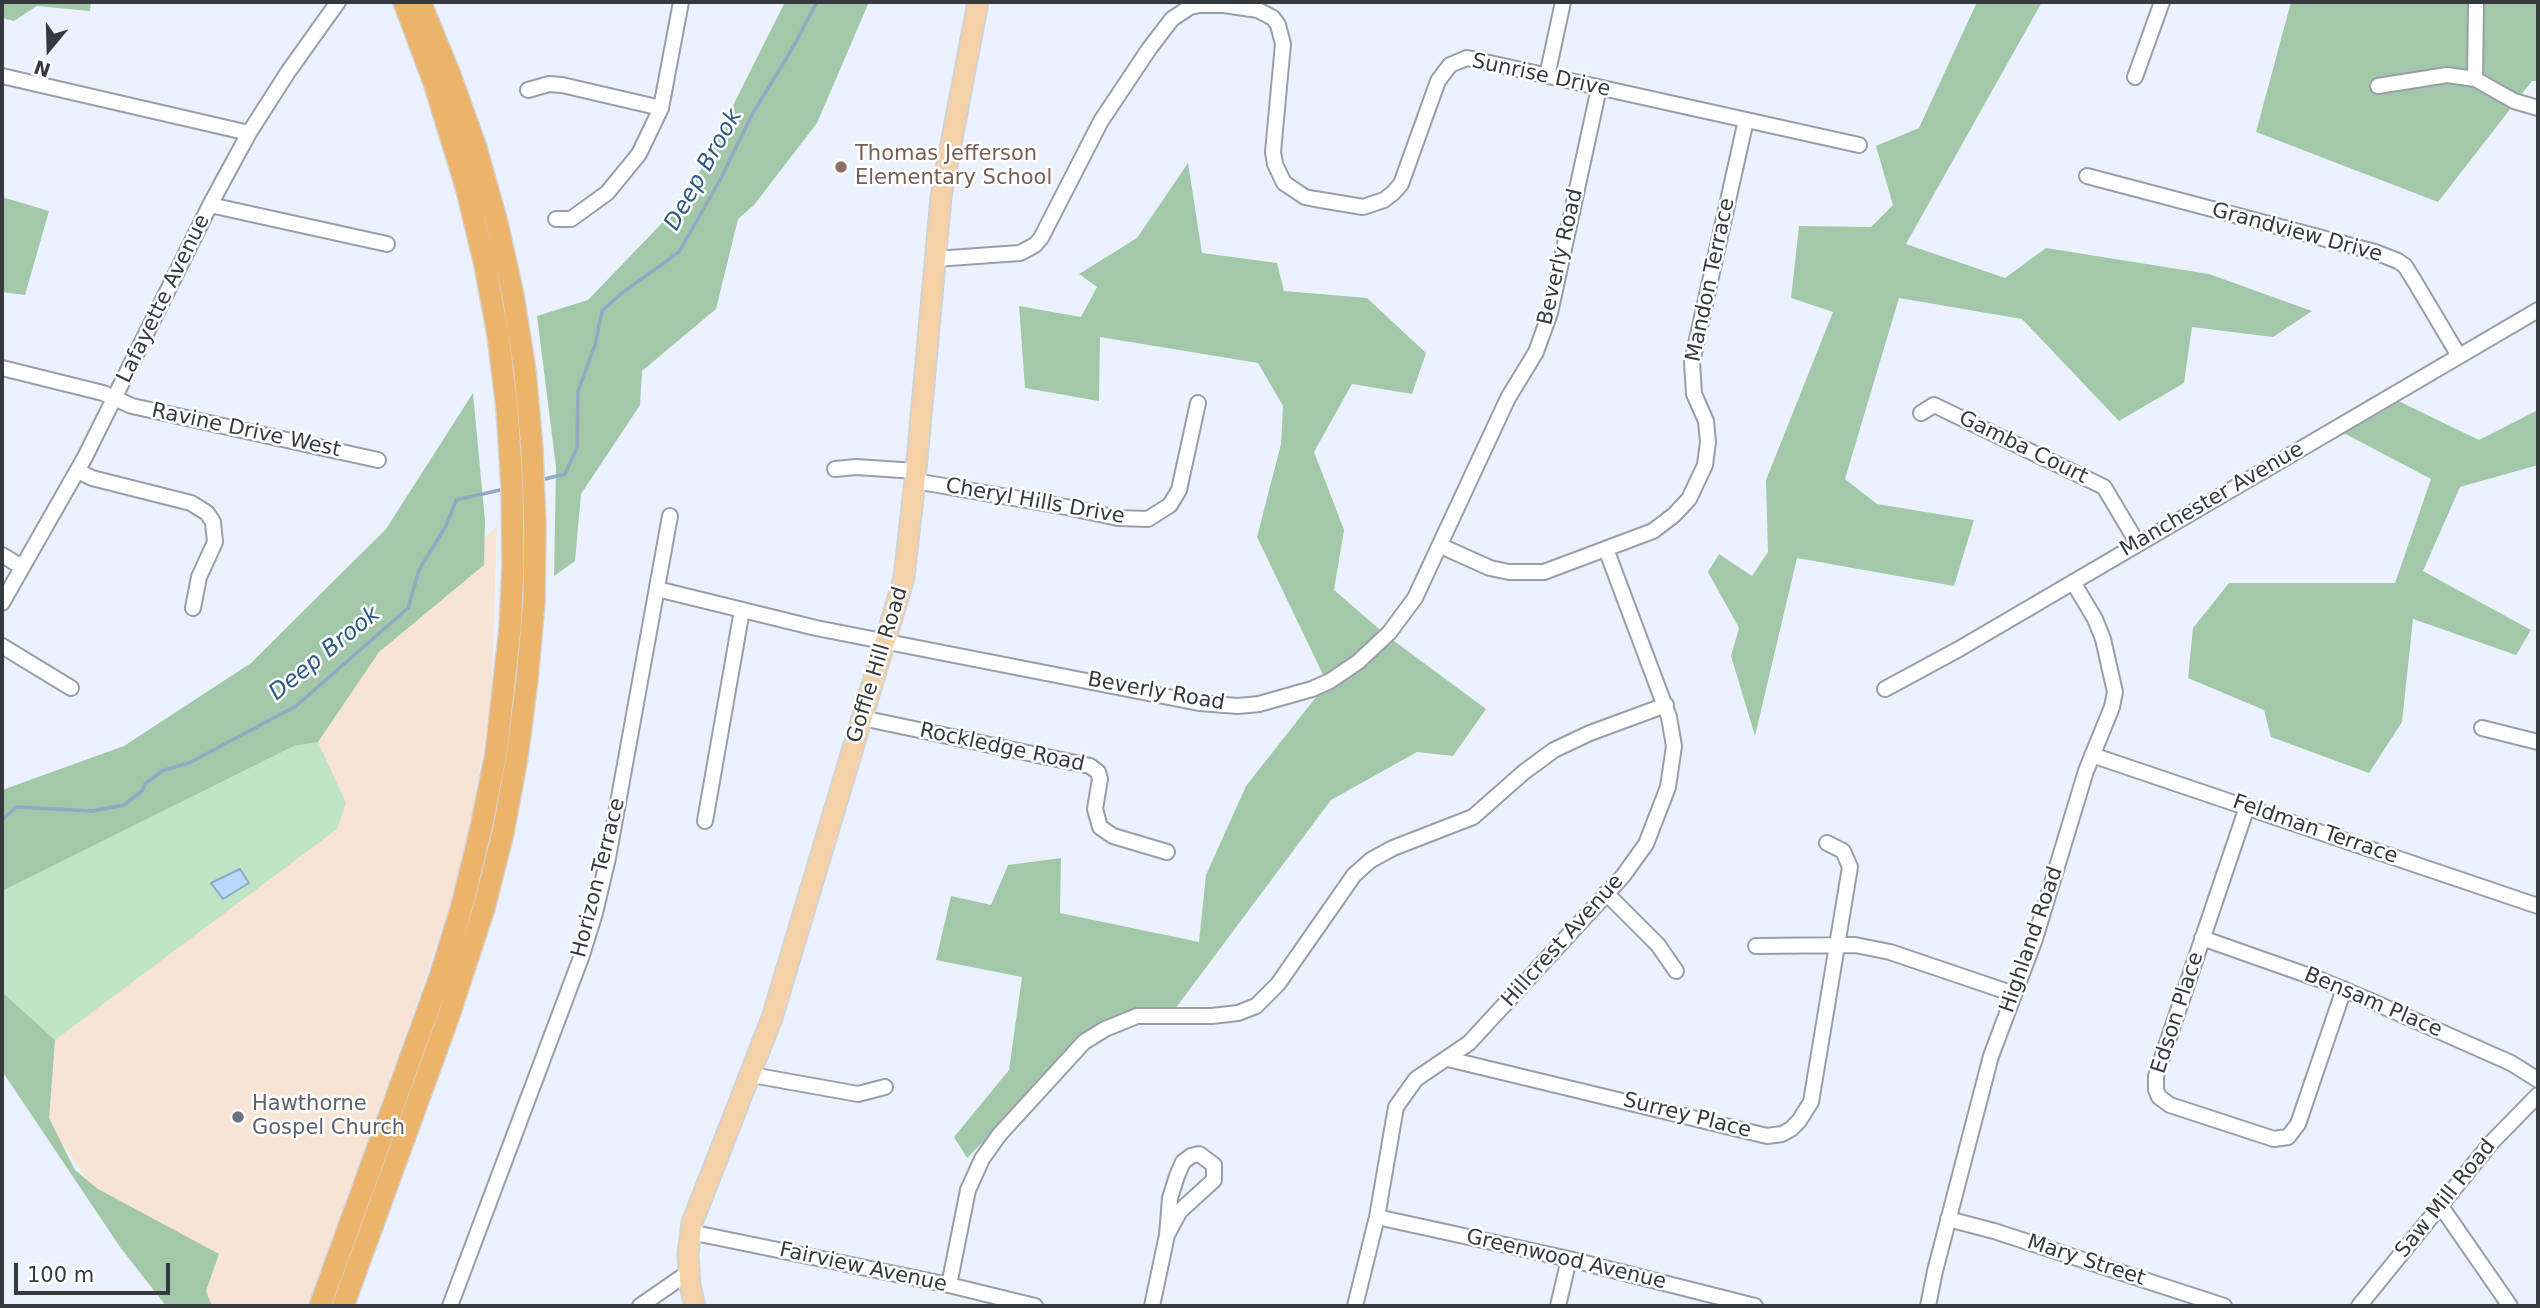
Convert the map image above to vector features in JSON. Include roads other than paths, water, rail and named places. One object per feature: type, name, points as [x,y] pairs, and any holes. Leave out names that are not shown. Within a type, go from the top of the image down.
[{"type":"highway","points":[[320,1306],[436,986],[463,902],[496,753],[510,629],[512,487],[507,408],[498,335],[467,190],[434,82],[404,2]]},
{"type":"highway","points":[[343,1306],[453,1006],[484,908],[503,833],[517,757],[533,615],[533,461],[513,295],[476,148],[419,2]]},
{"type":"main road","name":"Goffle Hill Road","points":[[695,1306],[689,1272],[690,1231],[772,1018],[904,578],[941,197],[978,2]]},
{"type":"street","name":"Lafayette Avenue","points":[[2,603],[78,471],[210,205],[249,133],[338,2]]},
{"type":"street","points":[[556,219],[571,219],[607,193],[639,153],[661,108],[681,2]]},
{"type":"street","points":[[1546,76],[1563,2]]},
{"type":"street","points":[[2135,78],[2162,2]]},
{"type":"street","points":[[2475,79],[2476,2]]},
{"type":"street","name":"Sunrise Drive","points":[[935,259],[1020,253],[1035,245],[1101,121],[1172,19],[1191,4],[1258,10],[1273,18],[1278,25],[1283,44],[1273,152],[1279,174],[1292,189],[1305,197],[1353,207],[1374,205],[1384,200],[1401,184],[1438,81],[1450,65],[1467,58],[1860,145]]},
{"type":"street","points":[[2378,86],[2447,75],[2475,79],[2514,101],[2538,107]]},
{"type":"street","points":[[2,76],[249,133]]},
{"type":"street","points":[[528,90],[549,84],[562,85],[661,108]]},
{"type":"street","name":"Beverly Road","points":[[657,589],[797,624],[1199,703],[1238,706],[1259,704],[1312,689],[1342,674],[1358,662],[1403,616],[1426,579],[1508,398],[1536,352],[1550,313],[1600,88]]},
{"type":"street","name":"Mandon Terrace","points":[[1441,546],[1490,568],[1532,573],[1558,568],[1653,531],[1689,499],[1705,465],[1708,432],[1695,394],[1692,362],[1746,120]]},
{"type":"street","name":"Grandview Drive","points":[[2087,176],[2375,252],[2398,261],[2415,282],[2459,356]]},
{"type":"street","points":[[210,205],[387,244]]},
{"type":"street","name":"Manchester Avenue","points":[[1885,689],[1959,649],[2538,310]]},
{"type":"street","name":"Ravine Drive West","points":[[2,368],[103,393],[132,406],[378,460]]},
{"type":"street","name":"Cheryl Hills Drive","points":[[916,476],[1118,518],[1148,519],[1170,505],[1179,490],[1198,402]]},
{"type":"street","name":"Gamba Court","points":[[1921,413],[1934,405],[2104,487],[2138,544]]},
{"type":"street","points":[[835,469],[856,467],[916,476]]},
{"type":"street","points":[[78,471],[92,478],[184,500],[207,513],[213,522],[215,542],[199,577],[193,608]]},
{"type":"street","name":"Horizon Terrace","points":[[450,1306],[582,955],[595,913],[608,858],[670,516]]},
{"type":"street","name":"Hillcrest Avenue","points":[[1355,1306],[1377,1217],[1396,1107],[1416,1079],[1469,1043],[1640,856],[1654,829],[1668,788],[1674,746],[1665,705],[1606,549]]},
{"type":"street","points":[[2,555],[22,567]]},
{"type":"street","name":"Highland Road","points":[[1928,1306],[1991,1056],[2035,939],[2092,755],[2112,707],[2115,683],[2103,639],[2095,619],[2073,582]]},
{"type":"street","points":[[705,821],[742,610]]},
{"type":"street","points":[[2,646],[71,688]]},
{"type":"street","points":[[949,1285],[968,1190],[982,1158],[999,1135],[1084,1042],[1105,1029],[1137,1016],[1238,1013],[1256,1006],[1278,984],[1354,875],[1371,860],[1400,844],[1473,817],[1524,772],[1554,750],[1590,733],[1665,705]]},
{"type":"street","name":"Rockledge Road","points":[[862,718],[1090,765],[1098,772],[1100,779],[1095,810],[1100,827],[1113,836],[1167,852]]},
{"type":"street","points":[[2482,727],[2538,742]]},
{"type":"street","name":"Feldman Terrace","points":[[2092,755],[2538,906]]},
{"type":"street","name":"Edson Place","points":[[2247,807],[2156,1076],[2159,1097],[2169,1105],[2274,1139],[2288,1137],[2298,1124],[2344,989]]},
{"type":"street","name":"Surrey Place","points":[[1448,1059],[1767,1136],[1782,1134],[1799,1121],[1811,1101],[1838,945],[1850,867],[1843,851],[1827,843]]},
{"type":"street","points":[[1606,893],[1647,933],[1676,971]]},
{"type":"street","name":"Bensam Place","points":[[2202,938],[2344,989],[2511,1063],[2538,1080]]},
{"type":"street","points":[[1756,946],[1855,945],[1891,952],[2014,994]]},
{"type":"street","points":[[752,1075],[858,1094],[885,1087]]},
{"type":"street","name":"Saw Mill Road","points":[[2359,1306],[2491,1143],[2538,1095]]},
{"type":"street","points":[[1152,1306],[1167,1235],[1170,1198],[1183,1162],[1199,1154],[1214,1165],[1214,1180],[1180,1211],[1167,1235]]},
{"type":"street","points":[[2440,1205],[2510,1306]]},
{"type":"street","name":"Greenwood Avenue","points":[[1377,1217],[1569,1259],[1755,1306]]},
{"type":"street","name":"Mary Street","points":[[1948,1219],[1994,1231],[2224,1306]]},
{"type":"street","name":"Fairview Avenue","points":[[690,1231],[949,1285],[1035,1306]]},
{"type":"street","points":[[1558,1306],[1569,1259]]},
{"type":"street","points":[[640,1306],[689,1272]]},
{"type":"water","points":[[240,869],[249,883],[223,899],[211,883]]},
{"type":"waterway","name":"Deep Brook","points":[[545,479],[565,474],[577,448],[578,391],[595,345],[602,311],[622,293],[679,252],[720,180],[753,113],[817,2]]},
{"type":"waterway","name":"Deep Brook","points":[[2,820],[16,807],[93,811],[124,805],[162,771],[191,762],[296,706],[408,608],[419,570],[447,524],[456,500],[500,490]]},
{"type":"place","name":"Thomas Jefferson Elementary School","points":[[841,167]]},
{"type":"place","name":"Hawthorne Gospel Church","points":[[238,1117]]}]
